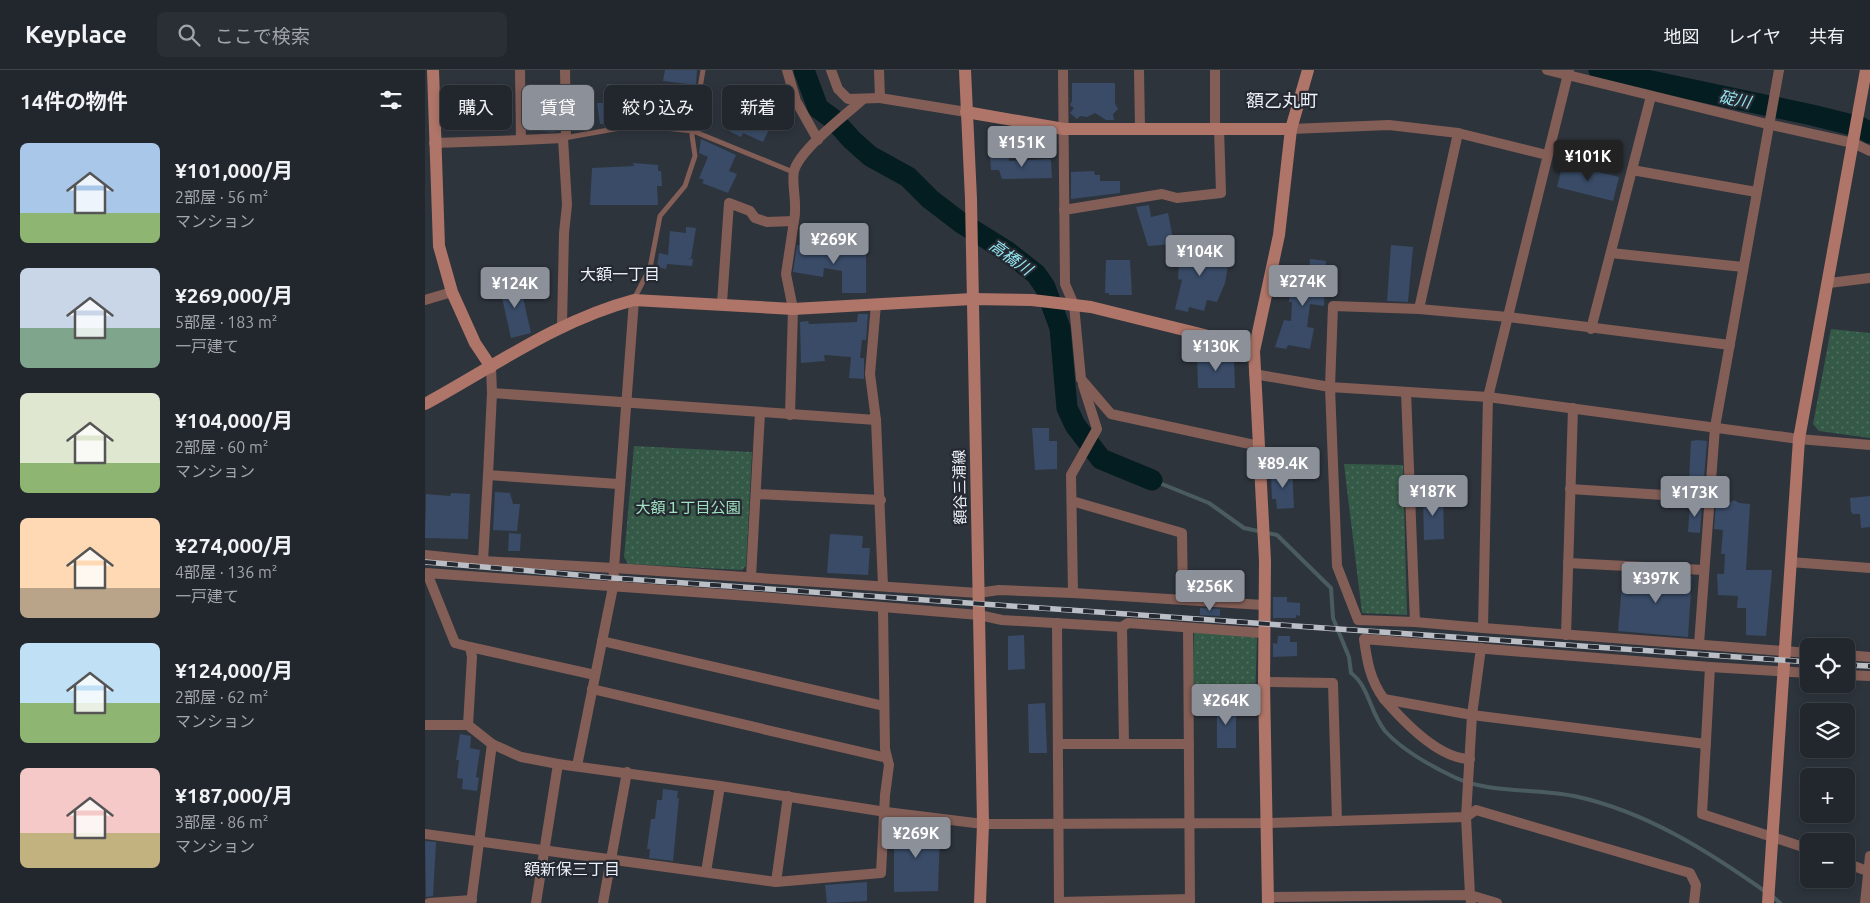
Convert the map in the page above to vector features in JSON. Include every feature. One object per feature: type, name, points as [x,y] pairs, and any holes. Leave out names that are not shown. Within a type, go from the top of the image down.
[{"type":"street","points":[[433,70],[439,246],[452,292],[475,343],[491,367],[492,393],[483,561]]},
{"type":"street","points":[[520,70],[521,140]]},
{"type":"street","points":[[562,326],[564,233],[567,205],[563,138],[566,135],[565,70]]},
{"type":"street","points":[[787,70],[796,101],[822,137]]},
{"type":"street","points":[[831,70],[838,89],[848,99],[879,98],[1064,129],[1291,129],[1389,125],[1458,133],[1547,155]]},
{"type":"street","points":[[879,70],[879,98]]},
{"type":"street","name":"額谷三浦線","points":[[965,70],[971,200],[983,824],[980,903]]},
{"type":"street","points":[[1063,70],[1065,284],[1081,379],[1097,429],[1071,475],[1073,593]]},
{"type":"street","points":[[1139,70],[1140,128]]},
{"type":"street","points":[[1064,210],[1162,194],[1177,198],[1221,193],[1215,70]]},
{"type":"street","points":[[1308,70],[1291,129],[1279,235],[1254,351],[1265,549],[1263,632],[1268,900],[1471,899],[1497,903]]},
{"type":"street","points":[[1547,70],[1569,72],[1651,96],[1768,119],[1855,132],[1870,151]]},
{"type":"street","points":[[1699,644],[1715,427],[1768,119],[1779,70]]},
{"type":"street","points":[[1768,903],[1774,836],[1784,651],[1799,439],[1829,283],[1866,70]]},
{"type":"street","points":[[1483,628],[1488,397],[1569,72]]},
{"type":"street","points":[[1591,328],[1651,96]]},
{"type":"street","points":[[790,415],[793,309],[786,274],[797,208],[793,172],[801,155],[863,99]]},
{"type":"street","points":[[1419,309],[1458,133]]},
{"type":"street","points":[[434,143],[563,138]]},
{"type":"street","points":[[1632,170],[1756,192]]},
{"type":"street","points":[[722,303],[729,202],[750,211],[755,218],[767,222],[794,221]]},
{"type":"street","points":[[1611,253],[1743,268]]},
{"type":"street","points":[[1829,283],[1870,278]]},
{"type":"street","points":[[425,300],[452,292]]},
{"type":"street","points":[[427,401],[562,326],[612,305],[633,300],[722,303],[793,309],[972,299],[1032,300],[1091,307],[1231,342],[1254,351]]},
{"type":"street","points":[[577,766],[613,587],[618,484],[633,300]]},
{"type":"street","points":[[876,304],[870,374],[876,420],[881,500],[883,586]]},
{"type":"street","points":[[1730,345],[1508,317],[1419,309],[1333,306],[1330,387],[1337,566],[1358,620],[1415,622],[1800,652]]},
{"type":"street","points":[[1254,374],[1330,387],[1488,397],[1799,439],[1870,445]]},
{"type":"street","points":[[1081,379],[1111,414],[1259,446]]},
{"type":"street","points":[[1406,392],[1415,622]]},
{"type":"street","points":[[492,393],[876,420]]},
{"type":"street","points":[[1566,635],[1573,408]]},
{"type":"street","points":[[751,577],[760,413]]},
{"type":"street","points":[[488,475],[618,484]]},
{"type":"street","points":[[1570,488],[1710,498]]},
{"type":"street","points":[[756,494],[881,500]]},
{"type":"street","points":[[1071,501],[1182,533],[1183,600]]},
{"type":"street","points":[[425,554],[483,561],[978,593],[999,590],[1073,593],[1263,605]]},
{"type":"street","points":[[1790,562],[1870,568]]},
{"type":"street","points":[[1568,563],[1704,570]]},
{"type":"street","points":[[595,675],[455,643],[426,573],[883,608],[979,616],[1002,620],[1122,627],[1128,624],[1263,632]]},
{"type":"street","points":[[425,834],[776,882],[881,873],[889,765],[884,706],[883,608]]},
{"type":"street","points":[[1057,623],[1059,903],[1190,901],[1188,628]]},
{"type":"street","points":[[1122,627],[1124,744]]},
{"type":"street","points":[[1469,761],[1457,759],[1438,748],[1398,715],[1374,686],[1367,663],[1364,638],[1710,667],[1800,672]]},
{"type":"street","points":[[602,641],[884,706]]},
{"type":"street","points":[[468,725],[472,657],[470,647]]},
{"type":"street","points":[[1471,899],[1466,817],[1472,715],[1481,648]]},
{"type":"street","points":[[1855,656],[1870,657]]},
{"type":"street","points":[[1710,667],[1702,814],[1800,846]]},
{"type":"street","points":[[1855,675],[1870,676]]},
{"type":"street","points":[[1264,682],[1333,683],[1337,820]]},
{"type":"street","points":[[592,689],[887,758]]},
{"type":"street","points":[[1384,698],[1472,715],[1706,744]]},
{"type":"street","points":[[425,725],[468,725],[492,744],[521,757],[557,764],[627,772],[885,812],[983,824],[1266,822],[1466,817],[1476,810],[1690,873],[1696,885],[1695,903]]},
{"type":"street","points":[[429,903],[471,901],[492,744]]},
{"type":"street","points":[[1058,744],[1189,744]]},
{"type":"street","points":[[536,903],[557,764]]},
{"type":"street","points":[[603,903],[627,772]]},
{"type":"street","points":[[706,872],[720,786]]},
{"type":"street","points":[[776,882],[788,796]]},
{"type":"street","points":[[1865,903],[1870,856]]},
{"type":"street","points":[[1855,867],[1869,872]]},
{"type":"lane","points":[[633,300],[650,268],[660,216],[685,186],[695,156],[693,131],[703,70]]},
{"type":"lane","points":[[563,138],[637,125],[693,131],[793,172]]},
{"type":"green space","points":[[1831,329],[1870,333],[1870,438],[1819,431],[1813,424]]},
{"type":"green space","name":"大額１丁目公園","points":[[634,446],[752,452],[746,566],[742,570],[628,564],[624,557]]},
{"type":"green space","points":[[1344,464],[1403,465],[1407,615],[1362,613]]},
{"type":"green space","points":[[1194,632],[1257,636],[1255,702],[1192,699]]},
{"type":"building","points":[[665,70],[697,70],[696,85],[663,81]]},
{"type":"building","points":[[1072,83],[1115,83],[1115,104],[1118,109],[1113,114],[1114,120],[1106,120],[1095,113],[1087,117],[1080,116],[1077,119],[1070,113],[1074,108],[1070,105],[1072,101]]},
{"type":"building","points":[[597,103],[604,103],[604,124],[600,124]]},
{"type":"building","points":[[528,130],[555,130],[555,132]]},
{"type":"building","points":[[769,130],[763,142],[743,133],[741,137],[729,131]]},
{"type":"building","points":[[701,139],[736,155],[729,171],[737,174],[728,193],[702,183],[704,180],[699,178],[708,157],[699,153]]},
{"type":"building","points":[[990,156],[1009,156],[1009,161],[1049,159],[1051,160],[1052,178],[1002,179],[999,170],[991,170]]},
{"type":"building","points":[[633,163],[658,165],[658,171],[661,171],[662,186],[657,186],[658,205],[590,205],[592,168],[634,166]]},
{"type":"building","points":[[1563,163],[1619,177],[1613,201],[1557,187]]},
{"type":"building","points":[[1094,171],[1095,175],[1100,175],[1100,181],[1120,181],[1120,193],[1071,199],[1071,172]]},
{"type":"building","points":[[1149,205],[1151,217],[1168,213],[1174,244],[1148,246],[1136,207]]},
{"type":"building","points":[[686,227],[696,228],[691,258],[687,258],[693,259],[692,266],[667,264],[666,269],[657,267],[659,253],[668,255],[670,231],[686,233]]},
{"type":"building","points":[[1180,244],[1194,245],[1194,247],[1220,253],[1219,259],[1229,261],[1225,283],[1217,302],[1207,300],[1204,311],[1189,307],[1188,312],[1175,309],[1182,280],[1178,279]]},
{"type":"building","points":[[797,245],[844,250],[866,250],[866,293],[842,293],[842,271],[824,268],[823,277],[793,272]]},
{"type":"building","points":[[1391,245],[1413,247],[1408,302],[1387,301]]},
{"type":"building","points":[[1310,259],[1326,261],[1324,306],[1310,304],[1307,327],[1314,328],[1310,349],[1288,345],[1286,349],[1275,347],[1284,320],[1291,321],[1292,302],[1289,302],[1292,276],[1308,278]]},
{"type":"building","points":[[1106,260],[1130,260],[1132,295],[1109,295],[1109,293],[1105,293]]},
{"type":"building","points":[[519,280],[531,333],[511,338],[499,284]]},
{"type":"building","points":[[858,314],[868,314],[866,340],[862,340],[860,358],[864,358],[864,379],[849,378],[851,357],[824,355],[825,361],[801,363],[800,322],[808,321],[809,324],[857,322]]},
{"type":"building","points":[[1197,355],[1230,355],[1230,359],[1234,359],[1235,388],[1198,388]]},
{"type":"building","points":[[1032,428],[1049,428],[1049,441],[1057,441],[1057,469],[1035,470]]},
{"type":"building","points":[[1691,441],[1707,441],[1703,491],[1685,489],[1685,481],[1689,481]]},
{"type":"building","points":[[1275,469],[1292,469],[1294,508],[1277,509],[1276,499],[1272,499],[1271,477],[1275,477]]},
{"type":"building","points":[[495,492],[510,493],[513,504],[520,504],[517,531],[493,530]]},
{"type":"building","points":[[451,493],[470,494],[468,539],[425,538],[426,494],[450,496]]},
{"type":"building","points":[[1423,495],[1443,495],[1444,539],[1424,540]]},
{"type":"building","points":[[1870,496],[1870,527],[1861,528],[1860,514],[1853,514],[1851,512],[1850,498]]},
{"type":"building","points":[[1734,500],[1739,503],[1750,504],[1746,570],[1772,570],[1766,636],[1746,635],[1746,608],[1737,608],[1738,596],[1718,595],[1717,574],[1724,574],[1725,554],[1721,554],[1723,530],[1714,529],[1716,502],[1731,502]]},
{"type":"building","points":[[1690,504],[1702,504],[1700,533],[1688,532]]},
{"type":"building","points":[[509,533],[521,534],[520,551],[508,551]]},
{"type":"building","points":[[830,534],[863,536],[862,548],[870,548],[868,575],[827,573]]},
{"type":"building","points":[[1623,573],[1692,576],[1688,637],[1618,631]]},
{"type":"building","points":[[1191,580],[1220,581],[1220,595],[1190,592]]},
{"type":"building","points":[[1273,597],[1287,597],[1287,602],[1300,603],[1300,616],[1296,615],[1296,618],[1273,618]]},
{"type":"building","points":[[1200,608],[1220,609],[1220,616],[1200,615]]},
{"type":"building","points":[[1024,635],[1025,669],[1008,670],[1008,636]]},
{"type":"building","points":[[1278,636],[1290,636],[1290,642],[1297,642],[1297,656],[1273,657],[1273,643],[1277,644]]},
{"type":"building","points":[[1045,703],[1047,753],[1029,753],[1028,704]]},
{"type":"building","points":[[1217,704],[1236,704],[1236,748],[1217,748]]},
{"type":"building","points":[[460,734],[471,736],[470,748],[480,750],[476,777],[479,778],[477,791],[462,789],[463,779],[457,778],[459,760],[456,760]]},
{"type":"building","points":[[663,789],[678,791],[677,798],[679,798],[673,861],[649,858],[650,849],[647,849],[651,819],[655,819],[657,800],[662,800]]},
{"type":"building","points":[[894,820],[908,822],[908,831],[940,831],[938,891],[894,892]]},
{"type":"building","points":[[425,841],[436,842],[433,896],[426,897]]},
{"type":"building","points":[[867,882],[867,901],[827,903],[825,885]]},
{"type":"waterway","name":"高橋川","points":[[804,70],[818,108],[833,119],[870,156],[908,177],[930,199],[960,222],[1008,252],[1036,274],[1045,287],[1060,328],[1067,408],[1075,425],[1101,459],[1152,480]]},
{"type":"waterway","name":"碇川","points":[[1599,70],[1812,115],[1860,127],[1870,133]]},
{"type":"waterway","points":[[1152,480],[1209,503],[1244,528],[1277,535],[1331,588],[1333,618],[1349,657],[1351,673],[1362,685],[1385,731],[1408,751],[1436,768],[1467,782],[1497,788],[1574,796],[1626,812],[1675,834],[1722,862],[1766,892]]},
{"type":"waterway","points":[[1772,896],[1780,903]]},
{"type":"railway","points":[[425,562],[613,578],[1800,661]]},
{"type":"railway","points":[[1855,665],[1870,666]]},
{"type":"district","name":"額乙丸町","points":[[1282,101]]},
{"type":"district","name":"大額一丁目","points":[[620,274]]},
{"type":"district","name":"額新保三丁目","points":[[572,869]]}]
